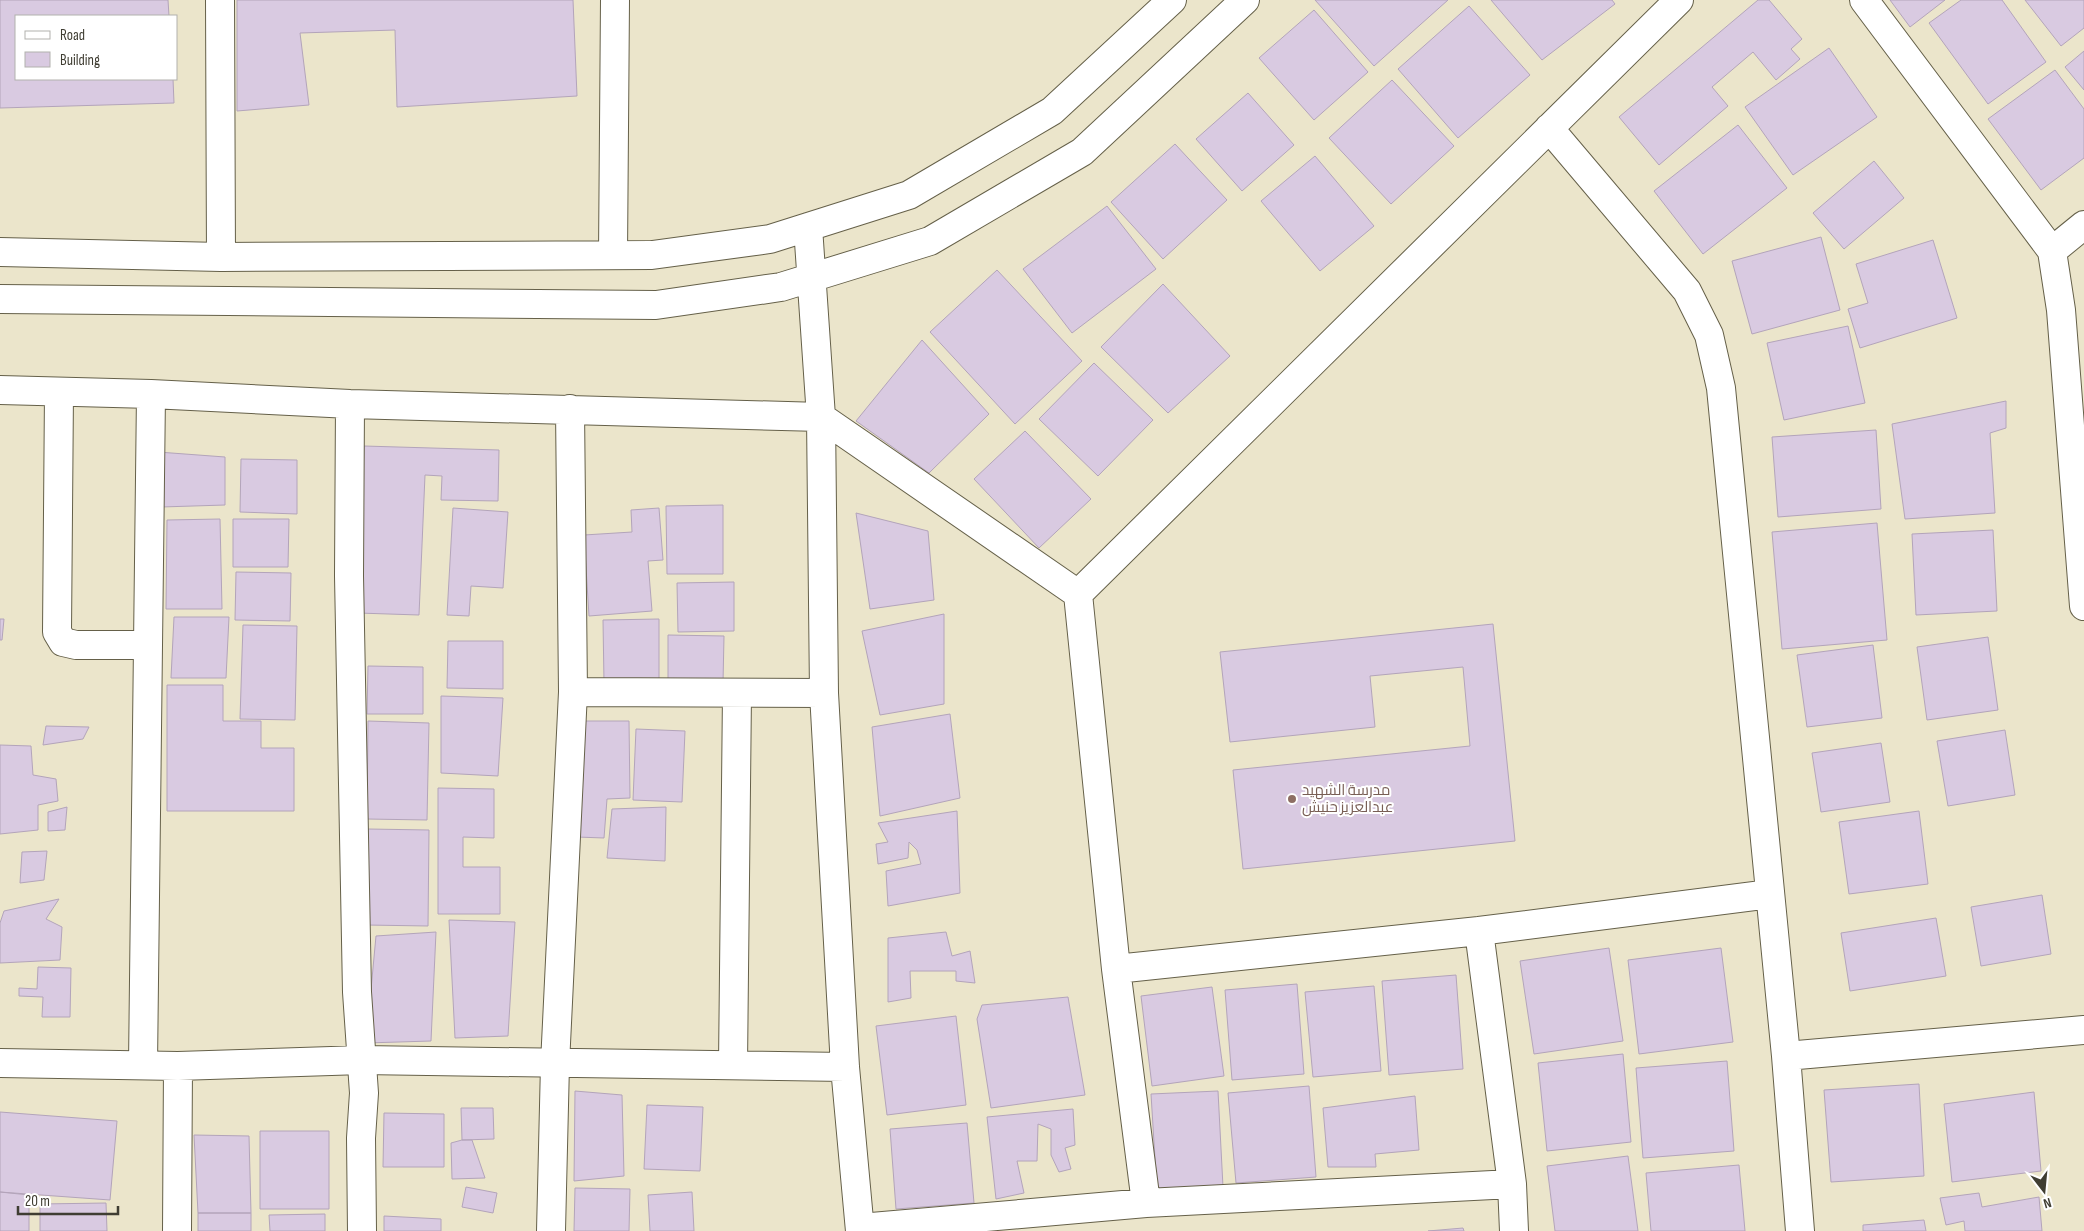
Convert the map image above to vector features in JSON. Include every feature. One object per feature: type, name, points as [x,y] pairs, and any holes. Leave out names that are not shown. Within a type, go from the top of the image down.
[{"type":"street","points":[[220,0],[221,257]]},
{"type":"street","points":[[612,255],[615,0]]},
{"type":"street","points":[[0,252],[221,257],[652,255],[770,239],[909,195],[1052,111],[1172,0]]},
{"type":"street","points":[[0,299],[656,305],[781,288],[930,241],[1082,152],[1245,0]]},
{"type":"street","points":[[1078,594],[1679,0]]},
{"type":"street","points":[[1864,0],[2052,251],[2061,310],[2084,606]]},
{"type":"street","points":[[1549,128],[1687,291],[1709,335],[1721,388],[1786,1056],[1800,1231]]},
{"type":"street","points":[[2052,251],[2084,225]]},
{"type":"street","points":[[808,227],[821,416],[824,693],[846,1067],[860,1229],[1146,1203],[1512,1184]]},
{"type":"street","points":[[0,390],[151,394],[350,404],[821,416],[1078,594],[1116,969],[1146,1203]]},
{"type":"street","points":[[59,392],[57,632],[63,642],[76,645],[148,645]]},
{"type":"street","points":[[143,1065],[151,394]]},
{"type":"street","points":[[350,404],[348,576],[357,992],[364,1093],[361,1138],[362,1231]]},
{"type":"street","points":[[551,1231],[555,1064],[573,692],[570,409]]},
{"type":"street","points":[[573,692],[824,693]]},
{"type":"street","points":[[733,1065],[737,693]]},
{"type":"street","points":[[1116,969],[1479,931],[1770,894]]},
{"type":"street","points":[[1479,931],[1512,1184],[1514,1231]]},
{"type":"street","points":[[1786,1056],[2084,1030]]},
{"type":"street","points":[[0,1063],[178,1066],[362,1060],[846,1067]]},
{"type":"street","points":[[177,1231],[178,1066]]},
{"type":"building","points":[[0,0],[168,0],[169,15],[15,15],[15,80],[173,80],[174,103],[0,108]]},
{"type":"building","points":[[237,0],[573,0],[577,96],[397,107],[395,30],[300,33],[309,105],[237,111]]},
{"type":"building","points":[[1315,0],[1448,0],[1374,66]]},
{"type":"building","points":[[1491,0],[1612,0],[1615,4],[1542,60]]},
{"type":"building","points":[[1758,0],[1769,0],[1802,39],[1791,49],[1800,59],[1776,80],[1753,52],[1712,87],[1728,106],[1659,165],[1619,117]]},
{"type":"building","points":[[1890,0],[1945,0],[1910,27]]},
{"type":"building","points":[[1961,0],[2002,0],[2046,62],[1988,104],[1929,23]]},
{"type":"building","points":[[2025,0],[2084,0],[2084,28],[2061,46]]},
{"type":"building","points":[[1469,6],[1530,75],[1458,138],[1398,69]]},
{"type":"building","points":[[1314,10],[1368,72],[1314,120],[1259,58]]},
{"type":"building","points":[[1829,48],[1877,117],[1793,175],[1745,107]]},
{"type":"building","points":[[2084,51],[2084,90],[2065,67]]},
{"type":"building","points":[[2055,70],[2084,109],[2084,158],[2041,190],[1988,119]]},
{"type":"building","points":[[1392,80],[1454,146],[1391,204],[1329,138]]},
{"type":"building","points":[[1248,93],[1294,145],[1242,191],[1196,139]]},
{"type":"building","points":[[1738,125],[1787,188],[1703,254],[1654,191]]},
{"type":"building","points":[[1175,144],[1227,200],[1163,259],[1111,202]]},
{"type":"building","points":[[1315,156],[1374,226],[1320,271],[1261,201]]},
{"type":"building","points":[[1874,161],[1904,198],[1844,249],[1813,213]]},
{"type":"building","points":[[1107,206],[1156,269],[1072,333],[1023,269]]},
{"type":"building","points":[[1821,237],[1840,310],[1752,334],[1732,261]]},
{"type":"building","points":[[1933,240],[1957,318],[1860,348],[1848,309],[1868,303],[1856,264]]},
{"type":"building","points":[[997,270],[1082,361],[1015,424],[930,332]]},
{"type":"building","points":[[1163,284],[1230,356],[1168,413],[1101,347]]},
{"type":"building","points":[[1848,326],[1865,403],[1784,420],[1767,343]]},
{"type":"building","points":[[922,340],[989,414],[929,473],[856,421]]},
{"type":"building","points":[[1094,363],[1153,420],[1098,476],[1039,419]]},
{"type":"building","points":[[2006,401],[2006,428],[1990,433],[1995,513],[1905,519],[1892,424]]},
{"type":"building","points":[[1876,430],[1881,509],[1778,517],[1772,437]]},
{"type":"building","points":[[1025,431],[1091,499],[1039,548],[974,479]]},
{"type":"building","points":[[364,446],[499,450],[498,501],[441,500],[442,476],[425,475],[419,615],[358,613]]},
{"type":"building","points":[[158,452],[225,457],[225,505],[161,507]]},
{"type":"building","points":[[241,459],[297,460],[297,514],[240,512]]},
{"type":"building","points":[[723,505],[723,574],[667,574],[666,506]]},
{"type":"building","points":[[453,508],[508,512],[503,588],[471,586],[469,616],[447,615]]},
{"type":"building","points":[[659,508],[663,560],[648,561],[652,611],[589,616],[584,535],[632,532],[631,510]]},
{"type":"building","points":[[856,513],[928,531],[934,600],[870,609]]},
{"type":"building","points":[[220,519],[222,609],[166,609],[167,520]]},
{"type":"building","points":[[233,519],[289,519],[288,567],[233,567]]},
{"type":"building","points":[[1877,523],[1887,640],[1782,649],[1772,532]]},
{"type":"building","points":[[1993,530],[1997,611],[1916,615],[1912,534]]},
{"type":"building","points":[[236,572],[291,573],[290,621],[235,620]]},
{"type":"building","points":[[734,582],[734,631],[678,632],[677,583]]},
{"type":"building","points":[[944,614],[944,704],[880,715],[862,631]]},
{"type":"building","points":[[174,617],[229,617],[226,678],[171,678]]},
{"type":"building","points":[[0,619],[4,619],[2,640],[0,640]]},
{"type":"building","points":[[659,619],[659,683],[604,683],[603,620]]},
{"type":"building","points":[[1493,624],[1515,841],[1243,869],[1233,770],[1470,746],[1463,667],[1370,676],[1375,727],[1230,742],[1220,652]]},
{"type":"building","points":[[243,625],[297,626],[295,720],[240,719]]},
{"type":"building","points":[[668,635],[724,636],[723,683],[668,683]]},
{"type":"building","points":[[1988,637],[1998,710],[1927,720],[1917,647]]},
{"type":"building","points":[[448,641],[503,641],[503,689],[447,688]]},
{"type":"building","points":[[1873,645],[1882,718],[1807,727],[1797,655]]},
{"type":"building","points":[[368,666],[423,667],[423,714],[367,714]]},
{"type":"building","points":[[167,685],[223,685],[223,721],[261,721],[261,748],[294,748],[294,811],[167,811]]},
{"type":"building","points":[[441,696],[503,698],[498,776],[441,773]]},
{"type":"building","points":[[950,714],[960,798],[880,816],[872,727]]},
{"type":"building","points":[[368,721],[429,723],[427,820],[367,819]]},
{"type":"building","points":[[574,721],[629,721],[630,798],[607,799],[604,838],[577,837]]},
{"type":"building","points":[[46,726],[89,727],[83,739],[43,745]]},
{"type":"building","points":[[636,729],[685,731],[682,802],[633,800]]},
{"type":"building","points":[[2005,730],[2015,795],[1948,806],[1937,741]]},
{"type":"building","points":[[1881,743],[1890,802],[1821,812],[1812,753]]},
{"type":"building","points":[[0,745],[31,746],[33,775],[56,779],[58,801],[38,805],[38,830],[0,834]]},
{"type":"building","points":[[438,788],[494,789],[494,838],[463,837],[463,867],[500,867],[500,914],[438,914]]},
{"type":"building","points":[[67,807],[65,830],[48,831],[48,812]]},
{"type":"building","points":[[666,807],[665,861],[607,858],[612,809]]},
{"type":"building","points":[[957,811],[960,893],[888,906],[886,871],[921,864],[917,850],[909,842],[908,858],[878,864],[876,844],[888,842],[878,823]]},
{"type":"building","points":[[1919,811],[1928,884],[1849,894],[1839,822]]},
{"type":"building","points":[[368,829],[429,830],[428,926],[366,925]]},
{"type":"building","points":[[47,851],[44,880],[20,883],[22,852]]},
{"type":"building","points":[[2042,895],[2051,954],[1981,966],[1971,907]]},
{"type":"building","points":[[59,899],[46,919],[62,927],[60,960],[0,963],[0,923],[4,911]]},
{"type":"building","points":[[1936,918],[1946,976],[1850,991],[1841,933]]},
{"type":"building","points":[[449,920],[515,922],[508,1036],[455,1038]]},
{"type":"building","points":[[436,932],[431,1041],[366,1043],[376,936]]},
{"type":"building","points":[[946,932],[952,956],[970,951],[975,983],[956,981],[956,971],[910,971],[911,998],[888,1002],[888,938]]},
{"type":"building","points":[[1609,948],[1623,1041],[1534,1054],[1520,961]]},
{"type":"building","points":[[1721,948],[1733,1042],[1639,1054],[1628,960]]},
{"type":"building","points":[[38,967],[71,968],[70,1017],[42,1017],[43,997],[19,996],[19,988],[37,989]]},
{"type":"building","points":[[1456,975],[1463,1069],[1389,1075],[1382,981]]},
{"type":"building","points":[[1297,984],[1304,1074],[1232,1080],[1225,990]]},
{"type":"building","points":[[1374,986],[1381,1071],[1313,1077],[1305,992]]},
{"type":"building","points":[[1212,987],[1224,1076],[1152,1086],[1141,996]]},
{"type":"building","points":[[1068,997],[1085,1095],[991,1108],[977,1019],[982,1005]]},
{"type":"building","points":[[956,1016],[966,1105],[887,1115],[876,1026]]},
{"type":"building","points":[[1623,1054],[1631,1142],[1547,1151],[1538,1063]]},
{"type":"building","points":[[1727,1061],[1734,1151],[1643,1158],[1636,1068]]},
{"type":"building","points":[[1919,1084],[1924,1176],[1831,1182],[1824,1090]]},
{"type":"building","points":[[1309,1086],[1316,1177],[1236,1183],[1228,1093]]},
{"type":"building","points":[[575,1091],[622,1095],[624,1176],[574,1181]]},
{"type":"building","points":[[1218,1091],[1223,1187],[1157,1191],[1151,1094]]},
{"type":"building","points":[[2034,1092],[2041,1171],[1952,1182],[1944,1104]]},
{"type":"building","points":[[1415,1096],[1419,1150],[1375,1154],[1376,1167],[1328,1167],[1323,1108]]},
{"type":"building","points":[[647,1105],[703,1107],[700,1171],[644,1169]]},
{"type":"building","points":[[461,1108],[493,1108],[494,1139],[462,1140]]},
{"type":"building","points":[[1073,1109],[1075,1145],[1065,1148],[1071,1169],[1059,1172],[1051,1155],[1051,1129],[1038,1124],[1037,1161],[1017,1161],[1024,1193],[996,1199],[987,1117]]},
{"type":"building","points":[[0,1112],[117,1121],[110,1200],[0,1192]]},
{"type":"building","points":[[384,1113],[444,1114],[444,1167],[383,1167]]},
{"type":"building","points":[[967,1123],[974,1203],[896,1209],[890,1129]]},
{"type":"building","points":[[260,1131],[329,1131],[329,1209],[260,1209]]},
{"type":"building","points":[[194,1135],[249,1136],[251,1213],[198,1213]]},
{"type":"building","points":[[472,1140],[485,1178],[452,1179],[451,1143]]},
{"type":"building","points":[[1628,1156],[1638,1231],[1555,1231],[1547,1166]]},
{"type":"building","points":[[1739,1165],[1745,1231],[1651,1231],[1646,1173]]},
{"type":"building","points":[[466,1187],[497,1193],[493,1213],[462,1207]]},
{"type":"building","points":[[575,1188],[630,1189],[629,1231],[574,1231]]},
{"type":"building","points":[[0,1192],[29,1195],[29,1231],[0,1231]]},
{"type":"building","points":[[692,1192],[694,1231],[650,1231],[648,1195]]},
{"type":"building","points":[[1979,1193],[1982,1207],[2039,1197],[2042,1231],[1965,1231],[1964,1221],[1946,1225],[1940,1198]]},
{"type":"building","points":[[106,1203],[107,1231],[40,1231],[40,1204]]},
{"type":"building","points":[[198,1213],[251,1213],[251,1231],[198,1231]]},
{"type":"building","points":[[325,1214],[325,1231],[270,1231],[269,1215]]},
{"type":"building","points":[[384,1216],[441,1219],[441,1231],[384,1231]]},
{"type":"building","points":[[1924,1220],[1926,1231],[1863,1231],[1863,1225]]},
{"type":"building","points":[[1463,1228],[1464,1231],[1428,1231]]},
{"type":"place","name":"مدرسة الشهيد عبدالعزيز حنيش","points":[[1292,799]]}]
